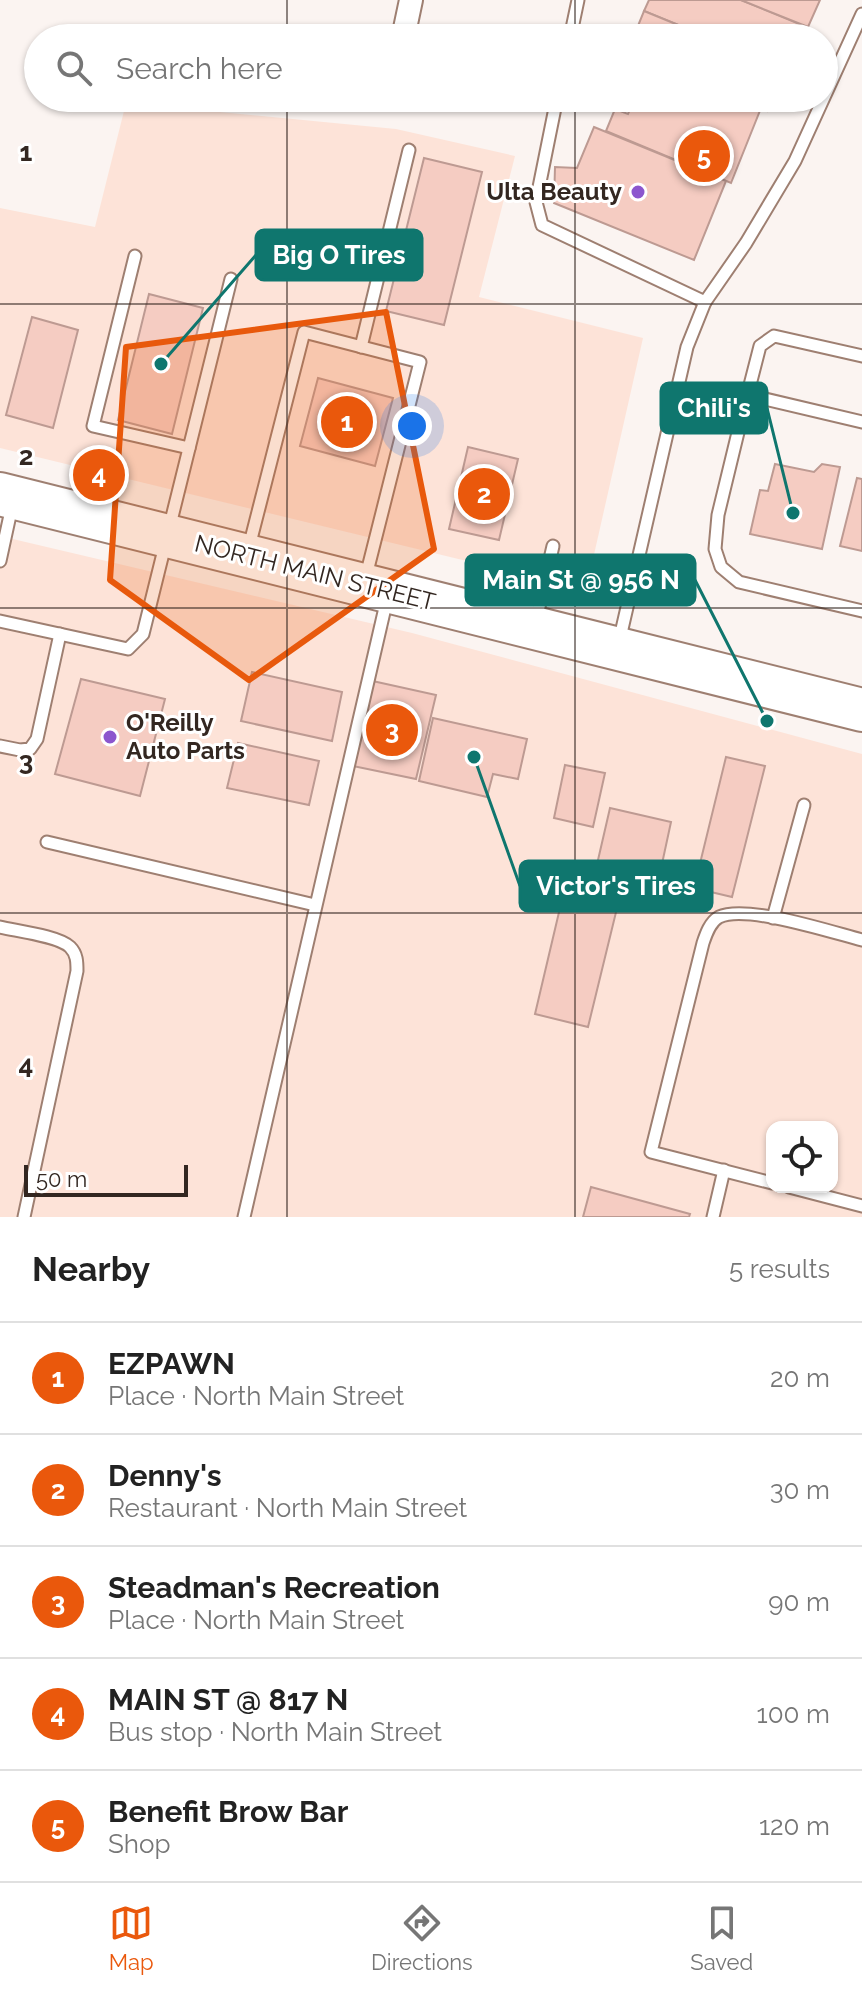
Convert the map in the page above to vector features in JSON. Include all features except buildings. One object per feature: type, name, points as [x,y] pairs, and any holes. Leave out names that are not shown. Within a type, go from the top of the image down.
[{"type":"highway","name":"NORTH MAIN STREET","points":[[7,495],[862,710]]},
{"type":"street","points":[[406,24],[411,0]]},
{"type":"lane","points":[[573,24],[578,0]]},
{"type":"lane","points":[[838,67],[862,14]]},
{"type":"lane","points":[[554,112],[536,202],[542,225],[705,302]]},
{"type":"lane","points":[[618,647],[687,347],[705,302],[746,243],[795,161],[817,112]]},
{"type":"lane","points":[[361,347],[409,150]]},
{"type":"lane","points":[[135,256],[93,426],[189,448]]},
{"type":"lane","points":[[0,621],[128,649],[143,634],[231,279]]},
{"type":"lane","points":[[244,1217],[315,905],[420,362],[304,332],[247,556]]},
{"type":"lane","points":[[862,356],[774,336],[760,346],[718,515],[715,549],[721,567],[739,582],[862,611]]},
{"type":"lane","points":[[748,395],[862,422]]},
{"type":"lane","points":[[675,402],[741,420]]},
{"type":"lane","points":[[0,561],[7,495]]},
{"type":"lane","points":[[534,626],[553,546]]},
{"type":"lane","points":[[0,746],[30,749],[37,739],[60,634]]},
{"type":"lane","points":[[773,918],[804,805]]},
{"type":"lane","points":[[47,842],[315,905]]},
{"type":"lane","points":[[766,1181],[651,1152],[709,927],[718,918],[758,914],[862,940]]},
{"type":"lane","points":[[0,927],[59,941],[69,945],[76,957],[77,971],[24,1217]]},
{"type":"lane","points":[[713,1217],[724,1170]]},
{"type":"lane","points":[[812,1193],[862,1206]]},
{"type":"highlighted area","points":[[386,312],[434,549],[249,680],[110,580],[126,347]]},
{"type":"shaded area","points":[[124,112],[219,112],[396,129],[515,156],[479,297],[643,338],[586,590],[0,448],[0,208],[95,227]]},
{"type":"shaded area","points":[[0,536],[412,633],[862,754],[862,1217],[0,1217]]},
{"type":"place","name":"Benefit Brow Bar","points":[[704,156]]},
{"type":"place","name":"Ulta Beauty","points":[[638,192]]},
{"type":"place","name":"Big O Tires","points":[[161,364]]},
{"type":"place","name":"EZPAWN","points":[[347,422]]},
{"type":"place","name":"MAIN ST @ 817 N","points":[[99,475]]},
{"type":"place","name":"Denny's","points":[[484,494]]},
{"type":"place","name":"Chili's","points":[[793,513]]},
{"type":"place","name":"Main St @ 956 N","points":[[767,721]]},
{"type":"place","name":"Steadman's Recreation","points":[[392,730]]},
{"type":"place","name":"O'Reilly Auto Parts","points":[[110,737]]},
{"type":"place","name":"Victor's Tires","points":[[474,757]]}]
